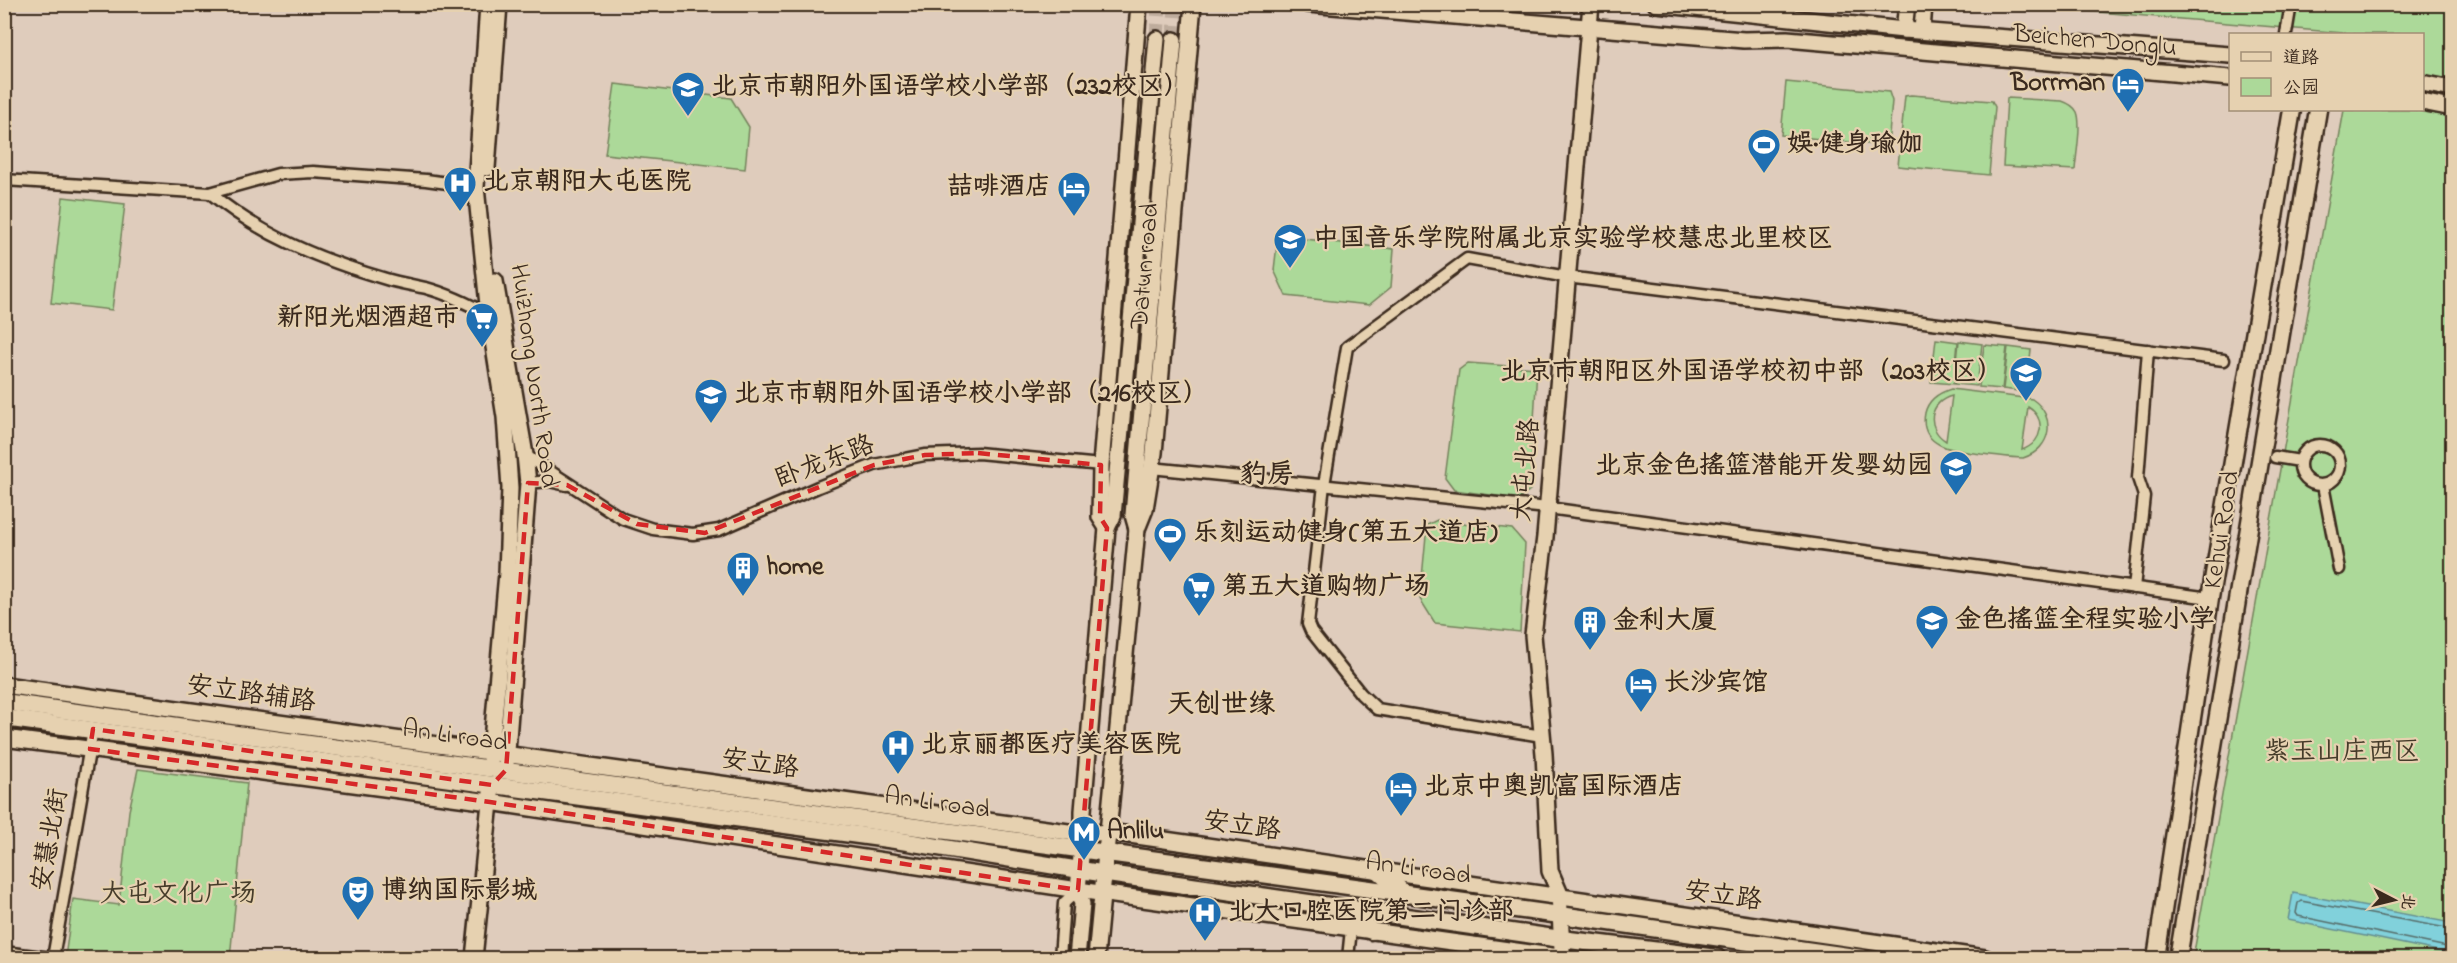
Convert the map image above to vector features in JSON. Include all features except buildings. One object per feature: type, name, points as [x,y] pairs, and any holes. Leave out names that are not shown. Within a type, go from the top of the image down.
[{"type":"main road","name":"Kehui Road","points":[[2156,958],[2210,598],[2292,111]]},
{"type":"main road","name":"Kehui Road","points":[[2178,958],[2318,111]]},
{"type":"main road","name":"An Li road","points":[[4,702],[499,761],[1082,842],[1106,854],[1862,958]]},
{"type":"main road","name":"An Li road","points":[[4,718],[93,729],[491,794],[895,840],[1080,870],[1561,939],[1717,958]]},
{"type":"main road","points":[[1378,871],[1406,894]]},
{"type":"main road","points":[[1352,908],[1371,932]]},
{"type":"street","name":"Huizhong North Road","points":[[488,4],[476,187],[489,315],[505,417],[510,488],[499,761]]},
{"type":"street","name":"Huizhong North Road","points":[[499,4],[486,173],[487,202],[496,288],[528,483],[499,761]]},
{"type":"street","name":"Datun road","points":[[1107,528],[1100,517],[1101,465],[1139,4]]},
{"type":"street","name":"Datun road","points":[[1105,873],[1137,529],[1145,509],[1151,468],[1193,4]]},
{"type":"street","name":"Beichen Donglu","points":[[1308,4],[1744,40],[1787,39],[2229,78]]},
{"type":"street","name":"大屯北路","points":[[1564,958],[1559,897],[1550,870],[1533,635],[1548,508],[1591,4]]},
{"type":"street","name":"Beichen Donglu","points":[[1656,4],[1904,30],[2229,55]]},
{"type":"street","points":[[1904,30],[1906,4]]},
{"type":"street","points":[[1922,31],[1924,4]]},
{"type":"street","points":[[2286,33],[2291,4]]},
{"type":"street","name":"Datun road","points":[[1077,958],[1082,904],[1078,890],[1083,811],[1107,528],[1113,516],[1157,39]]},
{"type":"street","name":"Datun road","points":[[1137,529],[1133,514],[1174,40]]},
{"type":"street","points":[[2424,83],[2452,89]]},
{"type":"street","points":[[2424,102],[2452,108]]},
{"type":"street","points":[[4,180],[210,194],[278,174],[313,172],[426,180],[476,187]]},
{"type":"street","points":[[210,194],[234,214],[301,251],[388,280],[437,291],[489,315]]},
{"type":"street","points":[[1542,736],[1377,709],[1361,694],[1311,631],[1308,624],[1324,485],[1347,347],[1467,259],[1567,277],[2224,360]]},
{"type":"street","points":[[2134,588],[2144,496],[2138,477],[2148,350]]},
{"type":"street","points":[[2315,445],[2322,445],[2334,451],[2338,456],[2340,470],[2333,481],[2323,485],[2314,485],[2303,477],[2300,461],[2304,452],[2315,445]]},
{"type":"street","name":"卧龙东路","points":[[525,455],[610,512],[637,525],[693,534],[719,530],[818,486],[874,465],[925,455],[978,453],[1101,465]]},
{"type":"street","points":[[2275,457],[2300,461]]},
{"type":"street","points":[[1151,468],[1548,508],[2210,598]]},
{"type":"street","name":"卧龙东路","points":[[528,483],[549,481],[578,490]]},
{"type":"street","points":[[2323,485],[2339,569]]},
{"type":"street","name":"安立路辅路","points":[[4,685],[499,761]]},
{"type":"street","name":"安慧北街","points":[[52,958],[93,729]]},
{"type":"street","points":[[4,738],[491,794],[1078,890],[1564,958]]},
{"type":"street","points":[[474,958],[491,794],[499,761]]},
{"type":"street","name":"安立路","points":[[1082,842],[1109,832],[1985,958]]},
{"type":"street","points":[[1096,958],[1105,873]]},
{"type":"street","points":[[1060,958],[1064,903],[1078,890]]},
{"type":"street","points":[[1348,958],[1351,929]]},
{"type":"street","points":[[4,952],[52,958]]},
{"type":"highlighted area","points":[[978,453],[1101,465],[1100,517],[1107,528],[1078,890],[490,802],[90,749],[93,729],[492,785],[506,770],[528,483],[567,485],[637,524],[705,533],[874,465],[925,455]]},
{"type":"green space","name":"紫玉山庄西区","points":[[2017,5],[2452,5],[2452,958],[2193,958],[2344,111],[2424,111],[2424,33],[2343,33]]},
{"type":"green space","points":[[1786,82],[1889,92],[1892,101],[1888,146],[1781,135]]},
{"type":"green space","points":[[615,84],[731,98],[749,127],[745,169],[605,154]]},
{"type":"green space","points":[[1905,96],[1992,101],[1995,107],[1989,175],[1898,166]]},
{"type":"green space","points":[[2007,98],[2062,101],[2074,108],[2079,124],[2075,170],[2003,166]]},
{"type":"green space","points":[[63,197],[125,204],[112,310],[51,303]]},
{"type":"green space","points":[[1278,236],[1394,249],[1391,287],[1369,305],[1286,296],[1274,270]]},
{"type":"green space","points":[[1936,339],[1958,342],[1954,384],[1931,382]]},
{"type":"green space","points":[[1959,341],[1982,344],[1977,386],[1955,384]]},
{"type":"green space","points":[[1984,345],[2007,347],[2002,389],[1979,387]]},
{"type":"green space","points":[[2008,347],[2031,350],[2026,392],[2003,389]]},
{"type":"green space","points":[[1468,363],[1537,368],[1530,490],[1519,499],[1454,490],[1445,478],[1459,370]]},
{"type":"green space","points":[[1951,389],[2032,399],[2040,406],[2048,423],[2045,440],[2033,454],[2023,458],[1961,451],[1941,446],[1927,434],[1924,425],[1925,413],[1931,401]],"holes":[[[1952,396],[1946,441],[1935,430],[1932,416],[1938,404]],[[2028,407],[2038,418],[2040,430],[2034,442],[2022,450]]]},
{"type":"green space","points":[[1437,520],[1512,529],[1525,544],[1520,632],[1435,623],[1420,599],[1427,525]]},
{"type":"green space","name":"大屯文化广场","points":[[138,769],[247,783],[230,958],[65,958],[73,899],[119,905],[129,811]]},
{"type":"water","points":[[2293,893],[2452,923],[2452,954],[2288,920]]},
{"type":"tunnel","points":[[1157,39],[1159,4]]},
{"type":"tunnel","points":[[1174,40],[1176,4]]},
{"type":"place","name":"Borrman","points":[[2128,113]]},
{"type":"place","name":"北京市朝阳外国语学校小学部（232校区）","points":[[688,117]]},
{"type":"place","name":"娱·健身瑜伽","points":[[1764,174]]},
{"type":"place","name":"北京朝阳大屯医院","points":[[460,212]]},
{"type":"place","name":"喆啡酒店","points":[[1074,217]]},
{"type":"place","name":"中国音乐学院附属北京实验学校慧忠北里校区","points":[[1290,269]]},
{"type":"place","name":"新阳光烟酒超市","points":[[482,348]]},
{"type":"place","name":"北京市朝阳区外国语学校初中部（203校区）","points":[[2026,402]]},
{"type":"place","name":"北京市朝阳外国语学校小学部（216校区）","points":[[711,424]]},
{"type":"place","name":"北京金色摇篮潜能开发婴幼园","points":[[1956,496]]},
{"type":"place","name":"乐刻运动健身(第五大道店)","points":[[1170,563]]},
{"type":"place","name":"home","points":[[743,597]]},
{"type":"place","name":"第五大道购物广场","points":[[1199,617]]},
{"type":"place","name":"金色摇篮全程实验小学","points":[[1932,650]]},
{"type":"place","name":"金利大厦","points":[[1590,651]]},
{"type":"place","name":"长沙宾馆","points":[[1641,713]]},
{"type":"place","name":"北京丽都医疗美容医院","points":[[898,775]]},
{"type":"place","name":"北京中奥凯富国际酒店","points":[[1401,817]]},
{"type":"place","name":"Anlilu","points":[[1084,861]]},
{"type":"place","name":"博纳国际影城","points":[[358,921]]},
{"type":"place","name":"北大口腔医院第二门诊部","points":[[1205,942]]},
{"type":"district","name":"豹房","points":[[1267,475]]},
{"type":"district","name":"天创世缘","points":[[1221,705]]}]
